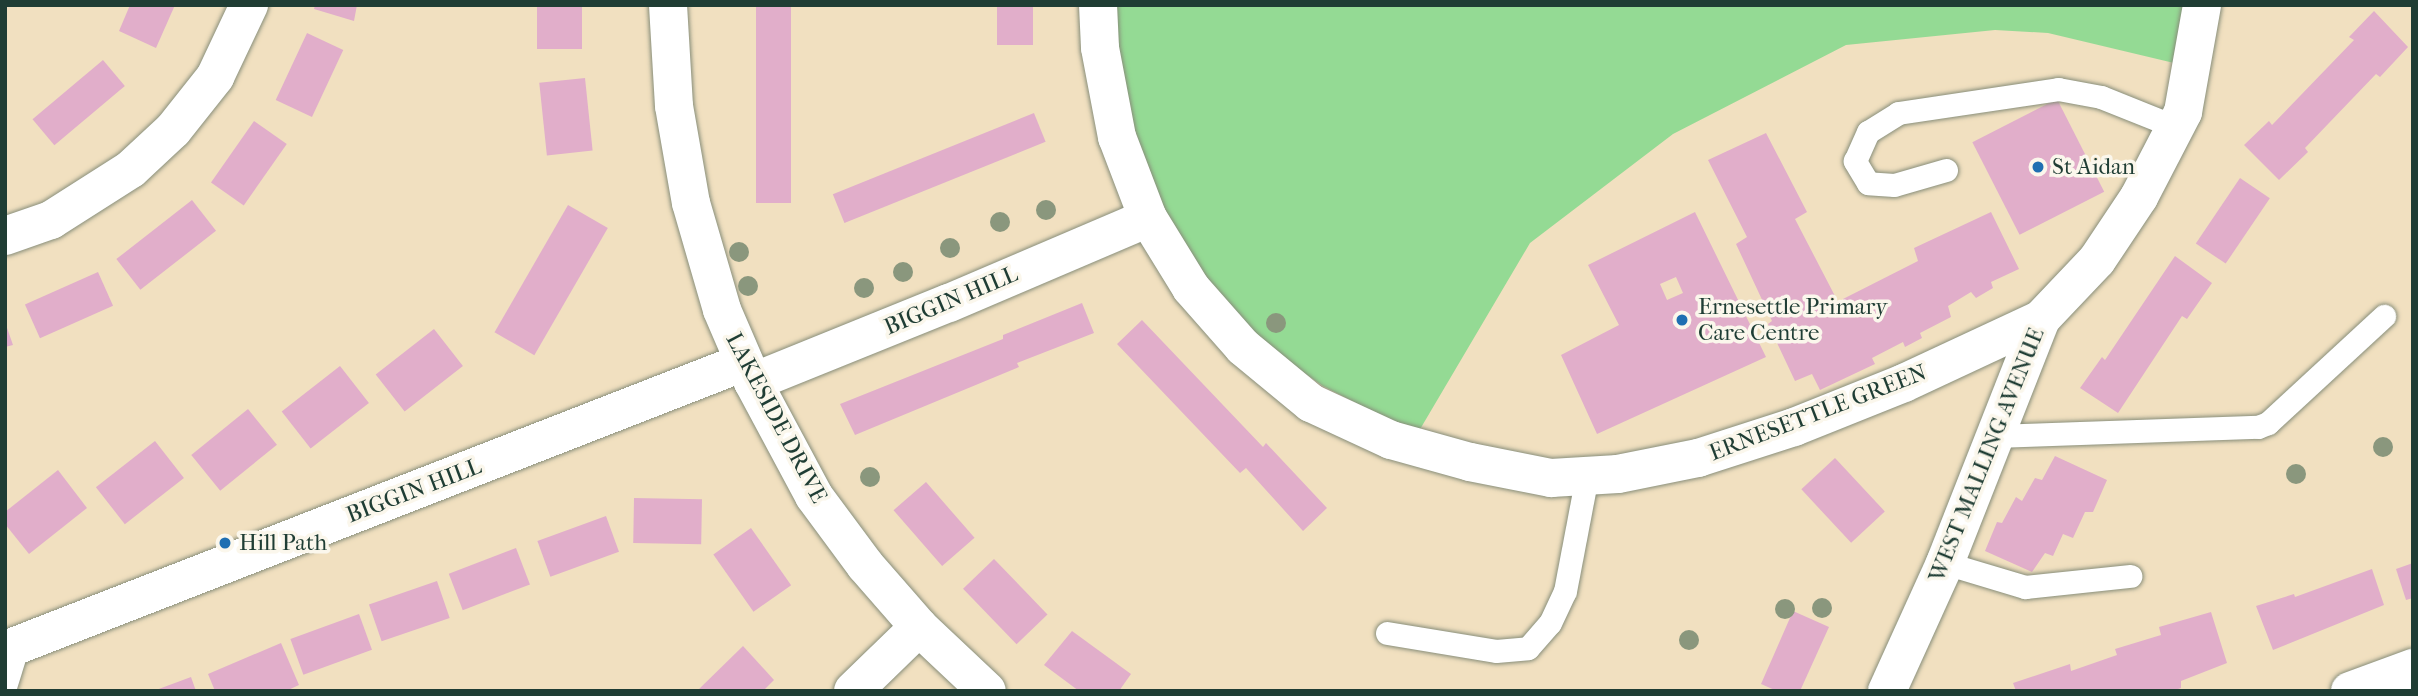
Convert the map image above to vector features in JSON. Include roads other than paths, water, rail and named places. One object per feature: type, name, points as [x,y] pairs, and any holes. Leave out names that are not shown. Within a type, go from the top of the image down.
[{"type":"street","points":[[5,236],[51,220],[131,169],[173,130],[215,77],[249,5]]},
{"type":"street","name":"LAKESIDE DRIVE","points":[[668,5],[674,106],[691,203],[722,310],[748,372],[814,496],[865,565],[919,627],[987,691]]},
{"type":"street","name":"ERNESETTLE GREEN","points":[[1098,5],[1100,48],[1117,137],[1148,218],[1191,288],[1243,347],[1311,403],[1391,440],[1470,462],[1551,478],[1618,474],[1698,458],[1794,427],[1904,383],[2041,319]]},
{"type":"street","name":"WEST MALLING AVENUE","points":[[1887,691],[1945,563],[2041,319],[2097,260],[2139,197],[2176,127],[2188,89],[2202,5]]},
{"type":"street","name":"BIGGIN HILL","points":[[11,649],[215,567],[657,398],[748,372],[949,303],[1148,218]]},
{"type":"street","points":[[853,691],[919,627]]},
{"type":"street","points":[[2350,691],[2413,668]]},
{"type":"lane","points":[[1946,170],[1895,185],[1868,183],[1855,161],[1868,132],[1898,113],[2059,89],[2101,97],[2176,127]]},
{"type":"lane","points":[[1995,436],[2258,427],[2267,423],[2384,316]]},
{"type":"lane","points":[[1387,633],[1496,652],[1528,648],[1550,623],[1565,591],[1587,477]]},
{"type":"lane","points":[[1945,563],[2025,587],[2130,576]]},
{"type":"lane","points":[[5,687],[11,649]]},
{"type":"place","name":"St Aidan","points":[[2038,167]]},
{"type":"place","name":"Ernesettle Primary Care Centre","points":[[1682,320]]},
{"type":"place","name":"Hill Path","points":[[225,543]]}]
